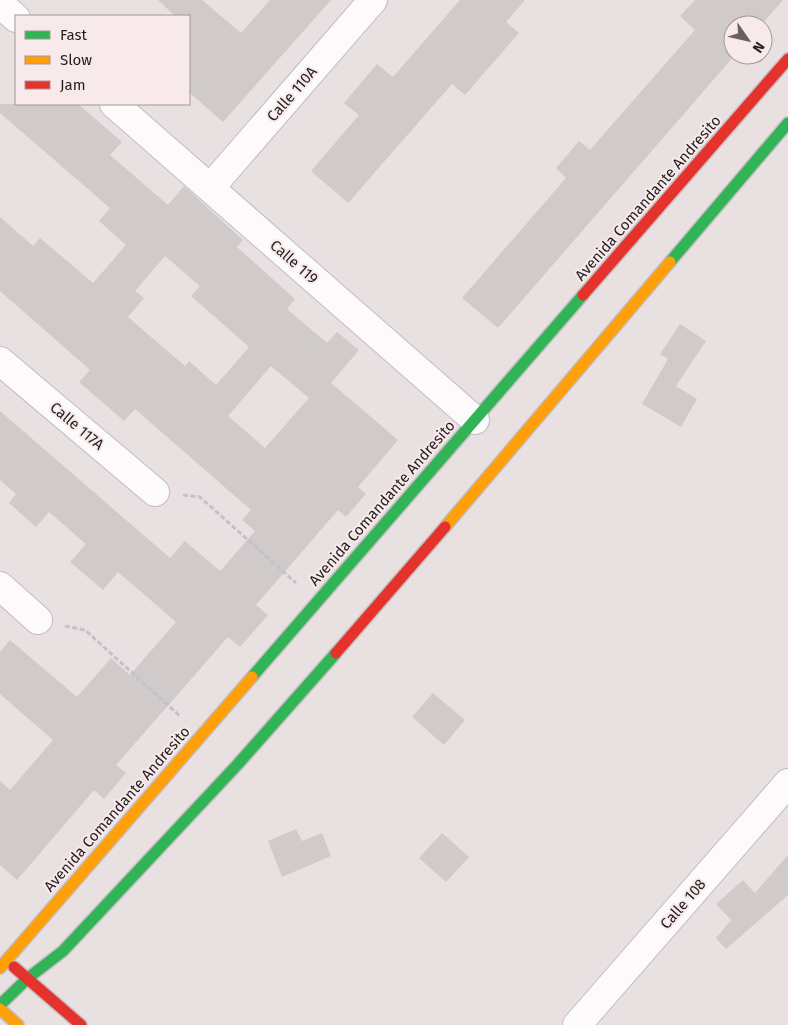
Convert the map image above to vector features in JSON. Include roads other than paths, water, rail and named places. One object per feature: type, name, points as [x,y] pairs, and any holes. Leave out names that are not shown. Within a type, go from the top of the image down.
[{"type":"main road","name":"Avenida Comandante Andresito","points":[[2,961],[201,735],[788,59]]},
{"type":"main road","points":[[18,1025],[0,1007],[28,978],[63,951],[238,764],[390,592],[788,123]]},
{"type":"main road","points":[[2,961],[28,978],[81,1025]]},
{"type":"street","name":"Calle 110A","points":[[210,188],[373,0]]},
{"type":"street","points":[[0,4],[15,17]]},
{"type":"street","name":"Calle 119","points":[[115,105],[475,420]]},
{"type":"street","name":"Calle 117A","points":[[0,361],[155,492]]},
{"type":"street","points":[[0,586],[38,620]]},
{"type":"street","name":"Calle 108","points":[[576,1025],[788,783]]}]
